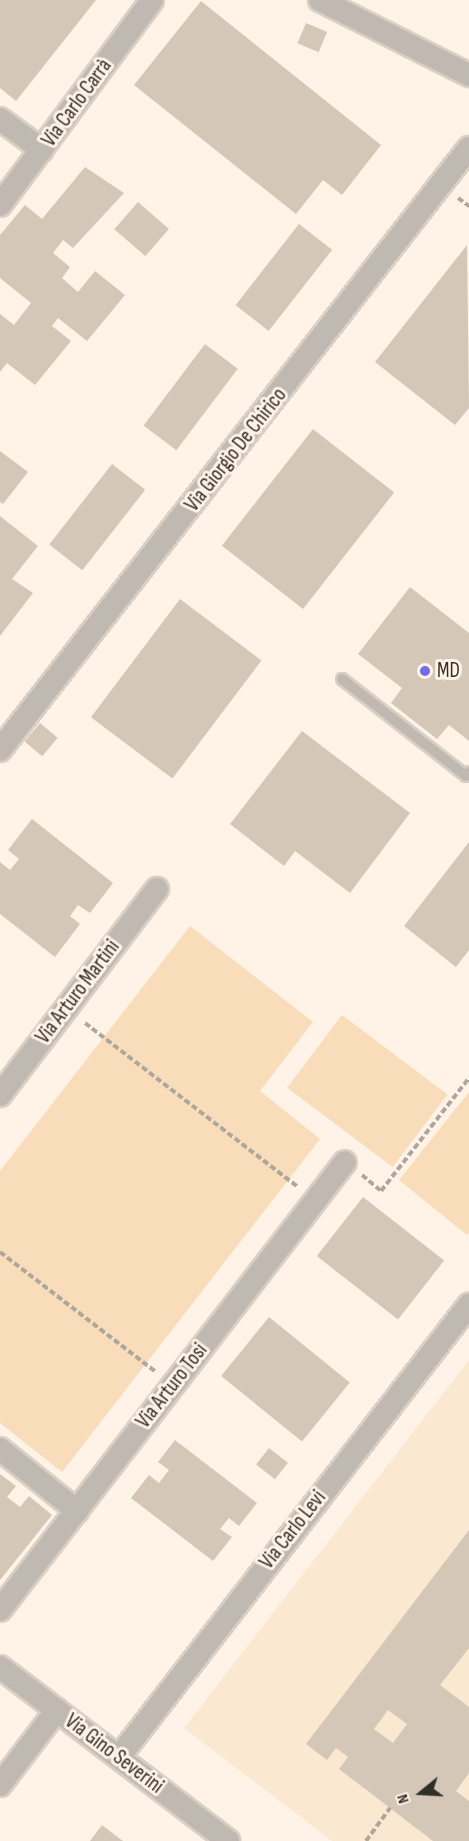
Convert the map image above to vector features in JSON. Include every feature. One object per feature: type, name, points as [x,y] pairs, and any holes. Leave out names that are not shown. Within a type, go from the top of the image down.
[{"type":"street","name":"Via Carlo Carrà","points":[[0,205],[152,0]]},
{"type":"street","points":[[320,0],[469,75]]},
{"type":"street","points":[[0,119],[42,150]]},
{"type":"street","name":"Via Giorgio De Chirico","points":[[0,750],[469,148]]},
{"type":"street","name":"Via Arturo Martini","points":[[0,1095],[158,889]]},
{"type":"street","name":"Via Arturo Tosi","points":[[0,1610],[345,1162]]},
{"type":"street","name":"Via Carlo Levi","points":[[119,1757],[469,1305]]},
{"type":"street","points":[[0,1449],[77,1510]]},
{"type":"street","name":"Via Gino Severini","points":[[0,1667],[228,1841]]},
{"type":"street","points":[[0,1785],[57,1710]]},
{"type":"lane","points":[[342,679],[466,776],[469,772]]},
{"type":"path","points":[[65,1008],[315,1200]]},
{"type":"path","points":[[381,1191],[469,1078]]},
{"type":"path","points":[[0,1252],[173,1385]]},
{"type":"path","points":[[366,1841],[390,1808]]},
{"type":"shaded area","points":[[190,926],[313,1022],[260,1091],[320,1139],[62,1472],[0,1423],[0,1171]]},
{"type":"shaded area","points":[[342,1015],[447,1094],[393,1167],[287,1088]]},
{"type":"shaded area","points":[[469,1092],[469,1233],[467,1235],[399,1180]]},
{"type":"shaded area","points":[[469,1360],[469,1841],[332,1841],[184,1728]]},
{"type":"building","points":[[0,0],[96,0],[16,101],[0,88]]},
{"type":"building","points":[[201,1],[381,145],[342,195],[323,180],[296,214],[134,85]]},
{"type":"building","points":[[306,23],[327,32],[319,52],[297,43]]},
{"type":"building","points":[[85,167],[124,193],[73,248],[63,240],[53,253],[70,267],[62,278],[78,292],[95,271],[125,295],[87,341],[58,318],[52,326],[71,341],[35,385],[7,363],[0,372],[0,314],[14,325],[31,303],[0,278],[0,235],[25,205],[42,219]]},
{"type":"building","points":[[138,202],[169,229],[145,256],[114,229]]},
{"type":"building","points":[[299,224],[332,250],[269,331],[236,305]]},
{"type":"building","points":[[467,245],[469,408],[455,425],[375,362]]},
{"type":"building","points":[[205,344],[238,369],[176,450],[144,425]]},
{"type":"building","points":[[313,429],[394,492],[303,609],[222,546]]},
{"type":"building","points":[[0,451],[28,472],[3,504],[0,502]]},
{"type":"building","points":[[112,464],[145,490],[82,570],[49,544]]},
{"type":"building","points":[[0,516],[38,546],[12,579],[33,593],[0,636]]},
{"type":"building","name":"MD","points":[[410,587],[469,633],[469,741],[449,725],[437,739],[391,703],[402,688],[358,654]]},
{"type":"building","points":[[180,599],[261,660],[172,779],[91,717]]},
{"type":"building","points":[[40,723],[58,738],[42,756],[25,741]]},
{"type":"building","points":[[302,731],[410,813],[350,893],[295,851],[284,866],[230,824]]},
{"type":"building","points":[[32,819],[113,883],[90,913],[78,905],[70,916],[80,924],[55,957],[0,914],[0,862],[10,870],[19,859],[8,850]]},
{"type":"building","points":[[469,842],[469,950],[456,967],[404,926]]},
{"type":"building","points":[[363,1197],[444,1260],[398,1320],[317,1256]]},
{"type":"building","points":[[269,1317],[350,1382],[302,1442],[221,1376]]},
{"type":"building","points":[[175,1440],[257,1503],[239,1526],[229,1518],[220,1529],[232,1537],[213,1561],[131,1498],[149,1475],[159,1483],[169,1470],[158,1462]]},
{"type":"building","points":[[269,1448],[288,1463],[275,1479],[256,1465]]},
{"type":"building","points":[[0,1474],[16,1486],[7,1497],[20,1507],[29,1496],[52,1515],[0,1580]]},
{"type":"building","points":[[469,1530],[469,1648],[440,1685],[469,1707],[469,1773],[456,1791],[469,1801],[469,1841],[433,1841],[339,1769],[348,1757],[336,1748],[327,1760],[306,1744]],"holes":[[[388,1710],[407,1724],[393,1743],[374,1729]]]},
{"type":"building","points":[[102,1825],[123,1841],[90,1841]]},
{"type":"place","name":"MD","points":[[425,671]]}]
